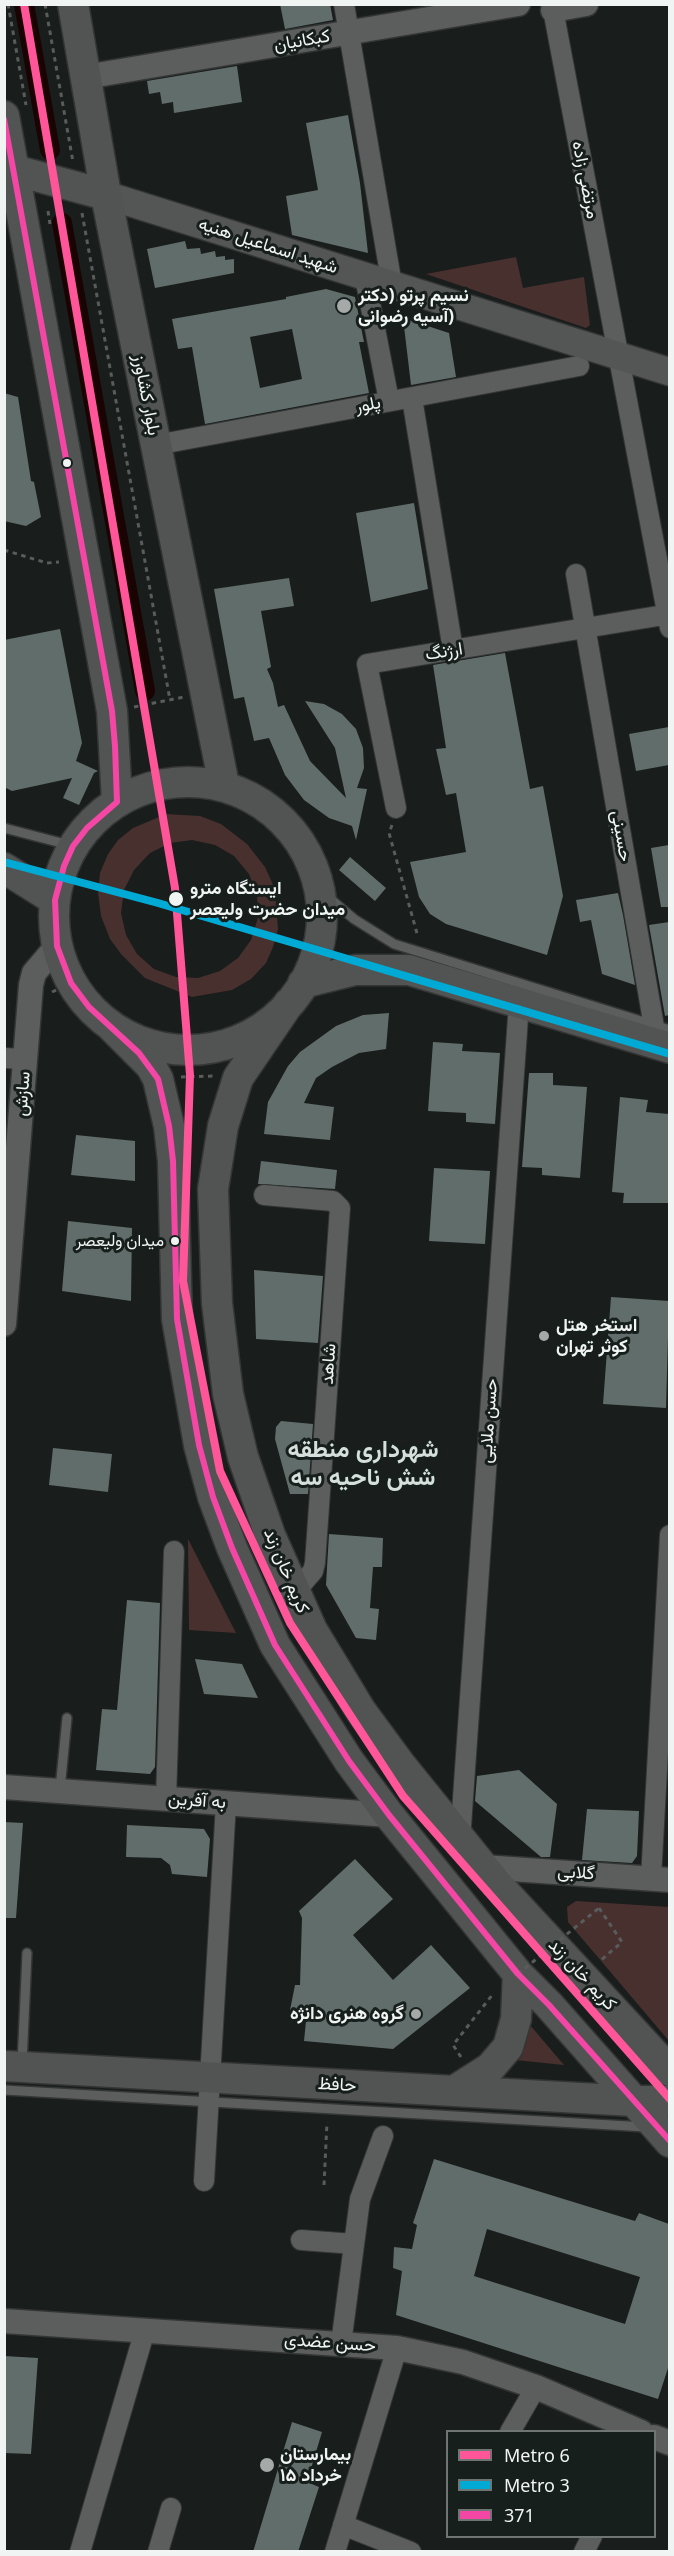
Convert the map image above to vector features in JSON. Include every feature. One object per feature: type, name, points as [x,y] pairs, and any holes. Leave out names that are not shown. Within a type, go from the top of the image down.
[{"type":"main road","name":"بلوار کشاورز","points":[[72,4],[106,195],[224,785]]},
{"type":"main road","points":[[16,112],[9,169],[112,711],[117,802]]},
{"type":"main road","points":[[9,169],[106,195]]},
{"type":"main road","name":"شهید اسماعیل هنیه","points":[[106,195],[669,372]]},
{"type":"main road","points":[[112,1027],[147,1044],[168,1050],[204,1049],[244,1038],[260,1029],[296,993],[321,935],[322,892],[305,851],[288,827],[266,807],[224,785],[178,782],[144,789],[117,802],[87,828],[74,846],[64,866],[55,900],[57,946],[71,983],[89,1007],[151,1066],[158,1079],[169,1126],[173,1161],[177,1319],[199,1445],[213,1497],[231,1548],[275,1645],[331,1735],[389,1815],[518,1974],[549,2005],[634,2102],[665,2124]]},
{"type":"main road","points":[[4,868],[55,900]]},
{"type":"main road","points":[[296,993],[356,970],[409,970],[519,1003],[663,1037]]},
{"type":"main road","name":"کریم خان زند","points":[[296,993],[238,1078],[223,1126],[213,1189],[219,1329],[232,1411],[259,1506],[294,1593],[312,1630],[361,1711],[490,1876],[584,1975],[669,2071]]},
{"type":"main road","points":[[454,2091],[490,2068],[508,2047],[516,2019],[518,1974]]},
{"type":"main road","name":"حافظ","points":[[13,2066],[210,2090],[454,2091],[634,2102]]},
{"type":"street","points":[[344,4],[392,285]]},
{"type":"street","name":"کبکانیان","points":[[85,77],[518,4]]},
{"type":"street","points":[[552,8],[586,4]]},
{"type":"street","name":"مرتضی زاده","points":[[552,8],[669,619]]},
{"type":"street","points":[[364,277],[389,401]]},
{"type":"street","name":"پلور","points":[[156,445],[579,366]]},
{"type":"street","points":[[412,398],[453,650]]},
{"type":"street","name":"حسینی","points":[[576,574],[663,1037]]},
{"type":"street","name":"ارژنگ","points":[[396,808],[367,664],[585,628],[669,619]]},
{"type":"street","name":"سازش","points":[[4,1324],[15,1059],[34,973],[57,946]]},
{"type":"street","name":"حسن ملایی","points":[[460,1840],[519,1003]]},
{"type":"street","name":"شاهد","points":[[264,1195],[333,1201],[340,1208],[315,1563],[313,1570],[294,1593]]},
{"type":"street","points":[[660,1886],[669,1535]]},
{"type":"street","points":[[166,1799],[174,1551]]},
{"type":"street","name":"به آفرین","points":[[4,1787],[389,1815]]},
{"type":"street","points":[[204,2181],[226,1803]]},
{"type":"street","name":"گلابی","points":[[490,1876],[660,1886]]},
{"type":"street","points":[[341,2344],[360,2199],[383,2136]]},
{"type":"street","points":[[301,2240],[354,2244]]},
{"type":"street","name":"حسن عضدی","points":[[4,2321],[397,2348],[463,2362],[536,2387],[636,2430]]},
{"type":"street","points":[[80,2552],[144,2330]]},
{"type":"street","points":[[335,2552],[397,2348]]},
{"type":"street","points":[[511,2430],[536,2387]]},
{"type":"street","points":[[158,2552],[171,2508]]},
{"type":"street","points":[[343,2525],[411,2552]]},
{"type":"street","points":[[584,2552],[591,2538]]},
{"type":"lane","points":[[4,828],[74,846]]},
{"type":"lane","points":[[322,892],[354,919],[394,944],[663,1037]]},
{"type":"lane","points":[[59,1791],[67,1718]]},
{"type":"lane","points":[[13,2066],[27,1953]]},
{"type":"lane","points":[[4,2090],[210,2090],[327,2109],[665,2124]]},
{"type":"path","points":[[8,4],[16,112]]},
{"type":"path","points":[[45,4],[74,166]]},
{"type":"path","points":[[82,212],[170,700]]},
{"type":"path","points":[[4,550],[47,563],[59,562]]},
{"type":"path","points":[[134,706],[189,696]]},
{"type":"path","points":[[396,808],[389,833],[418,940]]},
{"type":"path","points":[[44,995],[71,983]]},
{"type":"path","points":[[179,1077],[214,1076]]},
{"type":"path","points":[[518,1974],[599,1908],[622,1942],[584,1975]]},
{"type":"path","points":[[453,2045],[490,1997]]},
{"type":"path","points":[[324,2185],[327,2109]]},
{"type":"shaded area","points":[[516,257],[523,288],[584,277],[590,325],[586,328],[426,274]]},
{"type":"shaded area","points":[[166,814],[200,816],[221,824],[247,844],[265,867],[275,889],[278,929],[266,963],[251,979],[232,990],[192,997],[145,978],[121,954],[110,939],[101,916],[98,892],[100,873],[108,854],[118,840],[133,828]],"holes":[[[192,840],[215,845],[234,856],[249,874],[257,895],[258,918],[251,940],[238,958],[220,971],[198,978],[176,977],[154,969],[137,954],[126,935],[121,913],[124,890],[134,870],[150,853],[170,843]]]},
{"type":"shaded area","points":[[188,1539],[236,1633],[189,1630]]},
{"type":"shaded area","points":[[576,1901],[669,1907],[669,2041],[568,1922],[567,1907]]},
{"type":"shaded area","points":[[530,2025],[564,2065],[515,2060]]},
{"type":"building","points":[[280,4],[330,4],[333,20],[285,29]]},
{"type":"building","points":[[237,66],[242,102],[174,113],[173,102],[162,104],[160,92],[149,94],[147,81]]},
{"type":"building","points":[[348,115],[360,183],[368,253],[292,235],[286,196],[318,190],[306,123]]},
{"type":"building","points":[[185,241],[187,249],[200,248],[201,254],[215,251],[216,257],[225,256],[225,260],[234,259],[234,273],[155,288],[147,249]]},
{"type":"building","points":[[326,289],[355,297],[364,342],[359,342],[369,393],[205,424],[192,347],[178,349],[172,319],[286,299],[286,297]],"holes":[[[292,329],[302,379],[260,388],[250,337]]]},
{"type":"building","points":[[403,318],[449,333],[456,377],[411,385]]},
{"type":"building","points":[[4,393],[18,397],[31,481],[34,482],[41,517],[26,526],[4,521]]},
{"type":"building","points":[[414,503],[428,589],[371,602],[356,513]]},
{"type":"building","points":[[289,578],[294,606],[261,611],[271,667],[267,669],[273,683],[278,707],[284,705],[310,761],[346,798],[335,748],[305,701],[324,704],[342,714],[356,729],[363,748],[364,768],[357,788],[367,789],[356,840],[352,826],[329,818],[304,800],[285,775],[269,738],[254,741],[244,697],[234,699],[214,589]]},
{"type":"building","points":[[60,629],[82,743],[76,761],[98,771],[94,773],[79,805],[63,798],[72,778],[12,791],[4,787],[4,640]]},
{"type":"building","points":[[505,653],[530,789],[543,786],[563,896],[547,955],[446,924],[430,914],[419,897],[410,862],[466,852],[456,793],[446,795],[436,749],[446,748],[433,665]]},
{"type":"building","points":[[669,727],[669,765],[636,771],[629,734]]},
{"type":"building","points":[[669,845],[669,907],[661,907],[651,848]]},
{"type":"building","points":[[350,857],[386,888],[375,901],[339,870]]},
{"type":"building","points":[[618,893],[635,985],[602,974],[591,920],[580,922],[576,900]]},
{"type":"building","points":[[669,922],[669,1015],[665,1016],[649,925]]},
{"type":"building","points":[[389,1013],[386,1049],[359,1053],[332,1067],[316,1078],[304,1103],[334,1107],[330,1140],[264,1134],[268,1102],[288,1066],[300,1052],[336,1026],[363,1015]]},
{"type":"building","points":[[433,1042],[463,1044],[462,1051],[500,1053],[495,1124],[466,1122],[466,1113],[428,1111]]},
{"type":"building","points":[[529,1073],[553,1073],[553,1085],[587,1087],[580,1178],[542,1175],[542,1168],[522,1167]]},
{"type":"building","points":[[620,1097],[648,1100],[646,1112],[669,1114],[669,1203],[623,1203],[624,1193],[612,1192]]},
{"type":"building","points":[[76,1135],[135,1141],[135,1181],[71,1175]]},
{"type":"building","points":[[261,1161],[337,1170],[335,1189],[258,1184]]},
{"type":"building","points":[[434,1168],[490,1171],[485,1244],[429,1241]]},
{"type":"building","points":[[68,1221],[132,1228],[131,1301],[62,1291]]},
{"type":"building","points":[[254,1270],[323,1276],[318,1343],[256,1339]]},
{"type":"building","points":[[611,1297],[669,1301],[666,1408],[603,1404]]},
{"type":"building","points":[[281,1421],[313,1424],[308,1494],[290,1494],[275,1439],[276,1427]]},
{"type":"building","points":[[53,1448],[112,1454],[108,1492],[49,1485]]},
{"type":"building","points":[[329,1534],[383,1538],[382,1567],[373,1567],[370,1608],[379,1609],[376,1640],[356,1638],[326,1585]]},
{"type":"building","points":[[127,1600],[160,1603],[155,1767],[150,1774],[96,1770],[102,1709],[117,1710]]},
{"type":"building","points":[[195,1659],[242,1664],[258,1698],[204,1694]]},
{"type":"building","points":[[519,1770],[557,1804],[550,1857],[541,1857],[475,1801],[477,1776]]},
{"type":"building","points":[[587,1809],[639,1811],[637,1856],[632,1863],[582,1860]]},
{"type":"building","points":[[4,1822],[23,1823],[16,1918],[4,1918]]},
{"type":"building","points":[[127,1825],[204,1829],[210,1839],[207,1877],[172,1874],[170,1865],[161,1858],[126,1857]]},
{"type":"building","points":[[355,1859],[393,1899],[353,1935],[393,1980],[431,1945],[470,1988],[393,2049],[304,2041],[307,2011],[290,2010],[295,1985],[300,1985],[302,1918],[299,1911]]},
{"type":"building","points":[[434,2159],[635,2221],[639,2213],[669,2224],[669,2365],[658,2399],[396,2315],[402,2271],[393,2268],[394,2247],[412,2249],[417,2225],[413,2223]],"holes":[[[487,2229],[640,2277],[625,2324],[474,2276]]]},
{"type":"building","points":[[4,2356],[38,2358],[31,2454],[4,2453]]},
{"type":"building","points":[[292,2422],[322,2432],[307,2482],[319,2487],[298,2552],[253,2552]]},
{"type":"waterway","points":[[24,4],[50,150]]},
{"type":"waterway","points":[[62,223],[145,691]]},
{"type":"metro line","name":"6","points":[[24,4],[175,888],[190,1075],[183,1281],[220,1471],[290,1623],[403,1796],[670,2099]]},
{"type":"metro line","name":"3","points":[[4,862],[158,903],[670,1054]]},
{"type":"transit line","name":"371","points":[[4,119],[112,711],[115,746],[117,802],[87,828],[73,846],[64,866],[55,900],[57,946],[71,983],[89,1007],[139,1053],[158,1079],[169,1126],[173,1161],[177,1319],[199,1445],[213,1497],[232,1548],[275,1645],[349,1761],[389,1815],[518,1974],[549,2005],[670,2141]]},
{"type":"place","name":"نسیم پرتو (دکتر آسیه رضوانی)","points":[[344,306]]},
{"type":"place","name":"ایستگاه مترو میدان حضرت ولیعصر","points":[[176,899]]},
{"type":"place","name":"میدان ولیعصر","points":[[175,1241]]},
{"type":"place","name":"استخر هتل کوثر تهران","points":[[544,1336]]},
{"type":"place","name":"گروه هنری دانژه","points":[[416,2014]]},
{"type":"place","name":"بیمارستان ۱۵ خرداد","points":[[267,2465]]},
{"type":"district","name":"شهرداری منطقه شش ناحیه سه","points":[[363,1464]]}]
